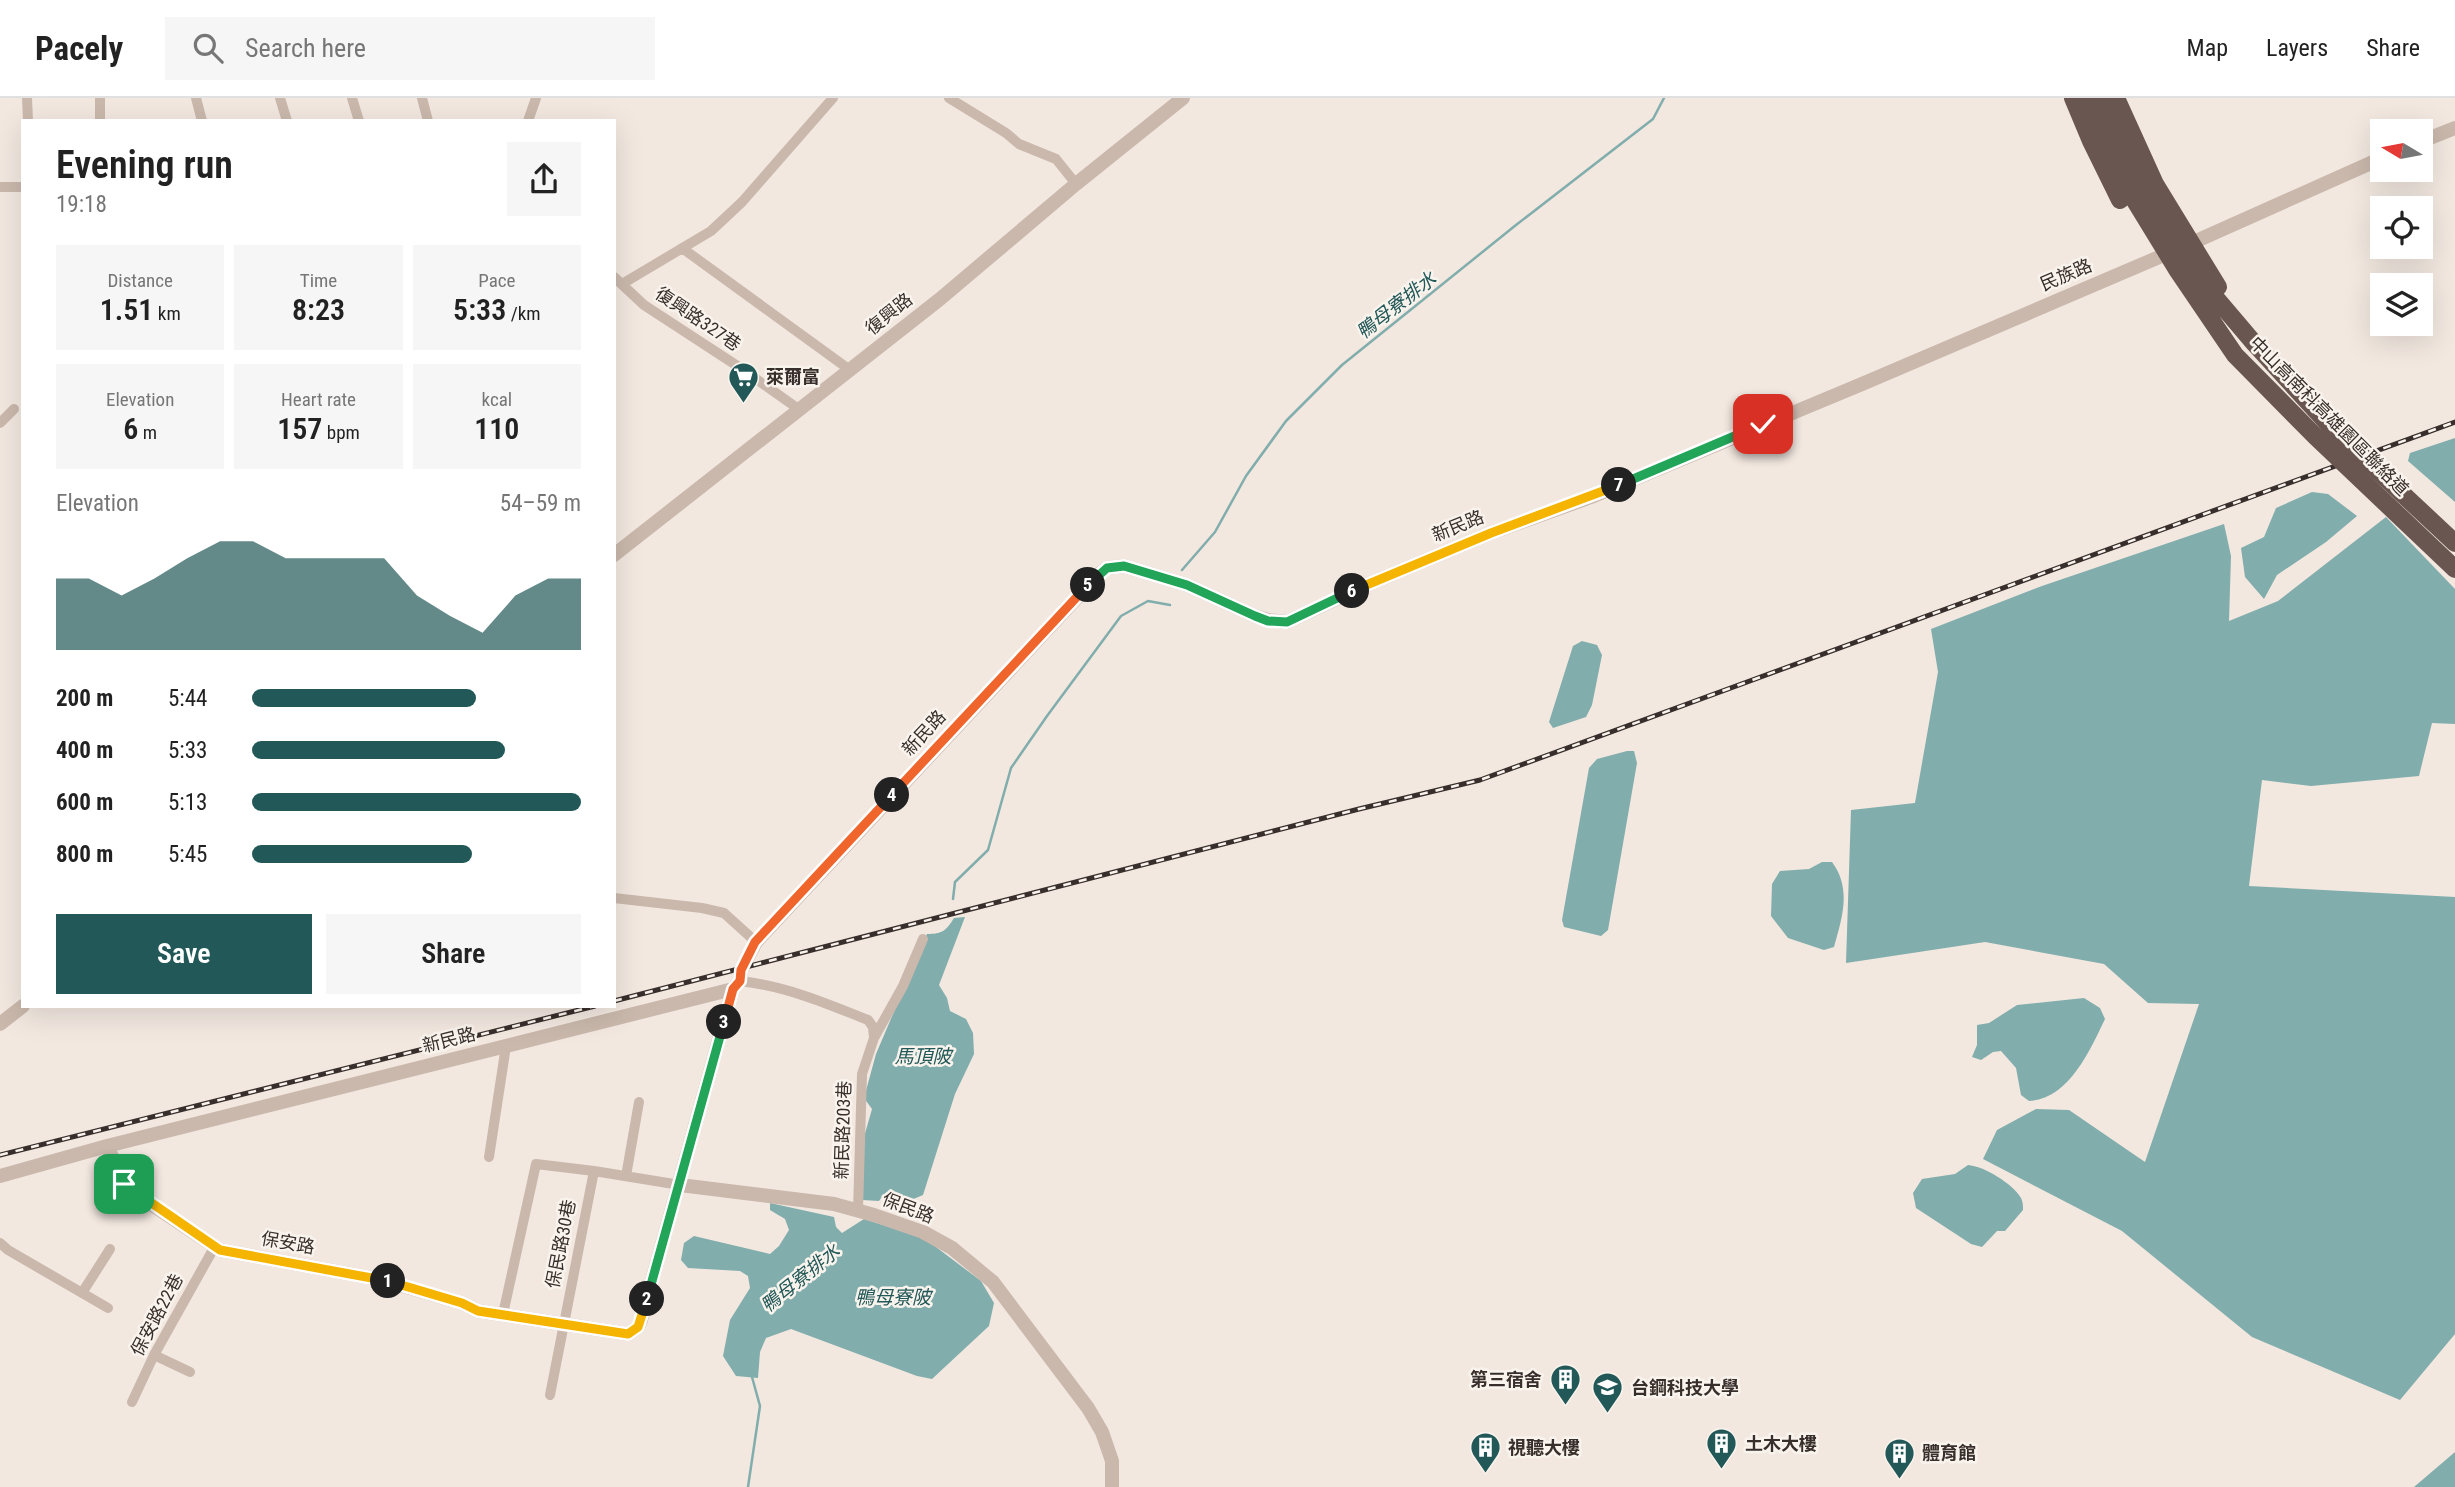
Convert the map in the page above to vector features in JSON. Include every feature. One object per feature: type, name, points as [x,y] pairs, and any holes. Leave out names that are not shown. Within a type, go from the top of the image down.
[{"type":"highway","points":[[2073,98],[2117,194],[2172,283],[2235,355]]},
{"type":"highway","name":"中山高南科高雄園區聯絡道","points":[[2087,98],[2126,186],[2178,271],[2235,355],[2315,436],[2455,569]]},
{"type":"highway","name":"中山高南科高雄園區聯絡道","points":[[2101,98],[2139,182],[2192,270],[2332,428],[2455,543]]},
{"type":"highway","points":[[2116,98],[2155,184],[2254,343]]},
{"type":"street","points":[[27,98],[28,119]]},
{"type":"street","points":[[100,98],[100,119]]},
{"type":"street","points":[[196,98],[201,119]]},
{"type":"street","points":[[280,98],[286,119]]},
{"type":"street","points":[[352,98],[358,119]]},
{"type":"street","points":[[422,98],[427,119]]},
{"type":"street","points":[[529,119],[536,98]]},
{"type":"street","points":[[618,280],[710,231],[742,202],[834,98]]},
{"type":"street","points":[[949,98],[1019,144],[1056,159],[1076,184]]},
{"type":"street","name":"復興路","points":[[616,553],[940,299],[1183,98]]},
{"type":"street","points":[[2433,137],[2455,128]]},
{"type":"street","name":"民族路","points":[[1763,424],[2185,246],[2370,163]]},
{"type":"street","points":[[0,187],[21,187]]},
{"type":"street","points":[[682,248],[850,370]]},
{"type":"street","name":"復興路327巷","points":[[618,280],[644,305],[739,367],[800,411]]},
{"type":"street","points":[[0,424],[14,410]]},
{"type":"street","name":"新民路","points":[[0,1176],[107,1146],[736,985],[755,942],[1004,674],[1107,568],[1124,566],[1187,585],[1268,621],[1287,622],[1364,586],[1491,533],[1616,486],[1763,424]]},
{"type":"street","points":[[616,898],[724,913],[755,942]]},
{"type":"street","name":"新民路203巷","points":[[858,1210],[862,1074],[874,1038],[903,986],[923,939]]},
{"type":"street","points":[[736,985],[768,984],[833,1006],[867,1020],[873,1027],[874,1038]]},
{"type":"street","name":"保安路","points":[[107,1146],[127,1188],[228,1252],[383,1280],[462,1303],[478,1311],[628,1334],[638,1327],[736,985]]},
{"type":"street","points":[[0,1024],[21,1008]]},
{"type":"street","points":[[489,1157],[506,1046]]},
{"type":"street","points":[[626,1176],[639,1102]]},
{"type":"street","name":"保民路","points":[[503,1314],[536,1164],[834,1204],[858,1210],[923,1232],[952,1248],[993,1282],[1088,1408],[1102,1432],[1112,1461],[1112,1487]]},
{"type":"street","name":"保民路30巷","points":[[563,1324],[594,1171]]},
{"type":"street","points":[[0,1243],[108,1308]]},
{"type":"street","name":"保安路22巷","points":[[132,1402],[154,1355],[215,1246]]},
{"type":"street","points":[[82,1293],[110,1249]]},
{"type":"street","points":[[550,1395],[563,1324]]},
{"type":"street","points":[[154,1355],[190,1372]]},
{"type":"water","points":[[2455,438],[2455,502],[2408,461],[2410,453]]},
{"type":"water","points":[[2312,492],[2328,494],[2357,516],[2326,542],[2277,575],[2264,599],[2245,577],[2241,548],[2264,537],[2276,508]]},
{"type":"water","points":[[2386,517],[2455,589],[2455,724],[2432,723],[2419,776],[2311,786],[2262,780],[2249,886],[2455,897],[2455,1334],[2400,1400],[2252,1337],[2122,1231],[1983,1159],[1997,1130],[2036,1109],[2069,1110],[2145,1162],[2199,1004],[2148,1003],[2104,964],[1985,942],[1846,963],[1851,810],[1915,803],[1938,672],[1931,629],[2042,586],[2224,524],[2231,556],[2229,621],[2278,601]]},
{"type":"water","points":[[1582,641],[1597,645],[1602,655],[1592,705],[1586,717],[1553,728],[1549,722],[1573,646]]},
{"type":"water","points":[[1634,751],[1637,763],[1608,930],[1601,936],[1564,927],[1562,920],[1589,768],[1597,759]]},
{"type":"water","points":[[1822,862],[1832,862],[1844,893],[1834,947],[1824,950],[1788,938],[1771,916],[1772,884],[1780,871],[1809,869]]},
{"type":"water","name":"馬頂陂","points":[[965,917],[939,985],[947,998],[950,1011],[966,1019],[973,1033],[974,1054],[955,1094],[923,1195],[911,1200],[883,1195],[879,1201],[862,1200],[864,1137],[872,1109],[864,1098],[876,1054],[927,934],[946,929],[954,918]]},
{"type":"water","points":[[2084,998],[2100,1008],[2105,1019],[2085,1058],[2056,1092],[2029,1101],[2021,1095],[2016,1068],[2001,1051],[1993,1052],[1981,1060],[1972,1057],[1977,1045],[1977,1025],[1989,1023],[2017,1005]]},
{"type":"water","points":[[1968,1165],[1990,1172],[2005,1182],[2023,1203],[2023,1210],[2005,1231],[1997,1231],[1982,1247],[1971,1244],[1916,1208],[1913,1193],[1922,1179],[1955,1174]]},
{"type":"water","name":"鴨母寮陂","points":[[770,1203],[834,1217],[836,1227],[842,1233],[864,1219],[924,1238],[981,1281],[994,1303],[989,1326],[932,1379],[917,1376],[791,1329],[766,1338],[760,1352],[758,1378],[736,1376],[723,1356],[730,1320],[750,1288],[748,1276],[740,1271],[688,1268],[681,1260],[684,1243],[694,1236],[770,1254],[789,1230],[785,1219],[770,1210]]},
{"type":"water","points":[[2455,1452],[2455,1487],[2414,1487]]},
{"type":"waterway","name":"鴨母寮排水","points":[[1182,570],[1215,532],[1246,476],[1286,421],[1342,365],[1653,119],[1664,98]]},
{"type":"waterway","name":"鴨母寮排水","points":[[953,899],[955,882],[988,850],[1011,768],[1047,716],[1121,616],[1148,601],[1170,605]]},
{"type":"waterway","name":"鴨母寮排水","points":[[748,1487],[760,1406],[752,1377]]},
{"type":"railway","points":[[616,1000],[1480,780],[2455,422]]},
{"type":"railway","points":[[0,1155],[587,1008]]},
{"type":"place","name":"萊爾富","points":[[743,404]]},
{"type":"place","name":"第三宿舍","points":[[1565,1407]]},
{"type":"place","name":"台鋼科技大學","points":[[1608,1415]]},
{"type":"place","name":"土木大樓","points":[[1722,1471]]},
{"type":"place","name":"視聽大樓","points":[[1485,1475]]},
{"type":"place","name":"體育館","points":[[1899,1480]]},
{"type":"route","points":[[124,1184],[220,1250],[383,1280],[462,1303],[478,1311],[628,1334],[633,1332],[641,1320],[733,989],[740,981],[741,970],[755,942],[1099,574],[1107,568],[1124,566],[1187,585],[1268,621],[1287,622],[1364,586],[1491,533],[1591,497],[1763,424]]}]
